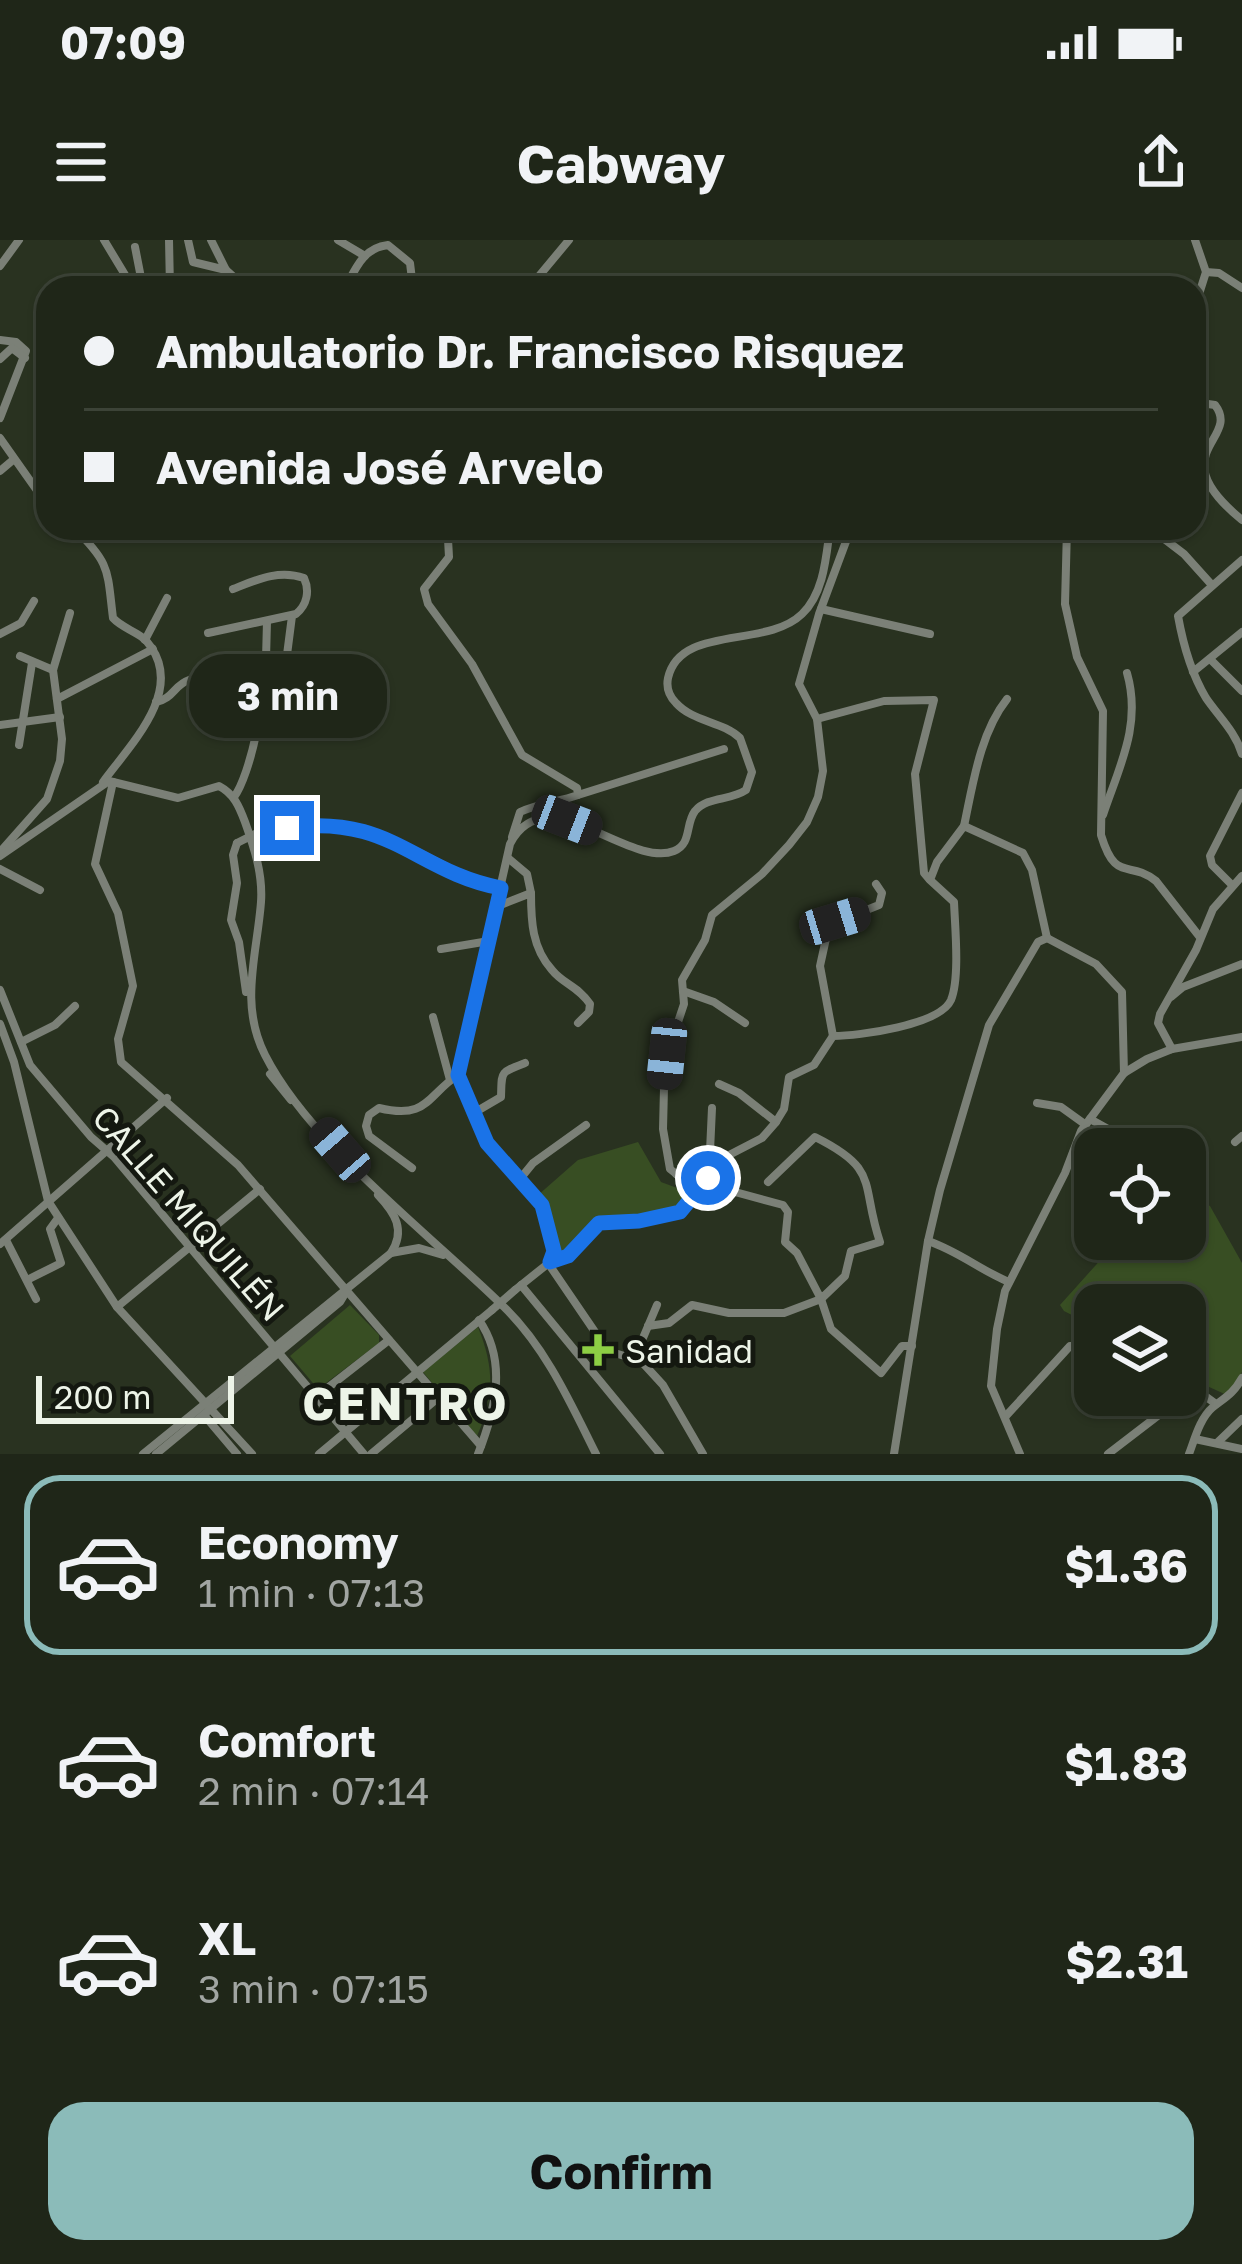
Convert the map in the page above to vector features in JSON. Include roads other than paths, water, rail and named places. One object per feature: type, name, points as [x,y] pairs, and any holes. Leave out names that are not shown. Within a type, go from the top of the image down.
[{"type":"street","points":[[0,266],[19,240]]},
{"type":"street","points":[[104,240],[126,276]]},
{"type":"street","points":[[169,240],[170,276]]},
{"type":"street","points":[[188,240],[193,262],[226,270]]},
{"type":"street","points":[[211,240],[219,263],[233,276]]},
{"type":"street","points":[[338,240],[365,256]]},
{"type":"street","points":[[539,276],[569,240]]},
{"type":"street","points":[[1196,240],[1205,276]]},
{"type":"street","points":[[352,276],[373,247],[388,245],[410,263],[412,276]]},
{"type":"street","points":[[135,247],[140,276]]},
{"type":"street","points":[[1206,272],[1220,273],[1242,288]]},
{"type":"street","points":[[0,340],[22,345],[25,358],[0,418]]},
{"type":"street","points":[[0,359],[12,348],[25,358]]},
{"type":"street","points":[[1206,404],[1216,405],[1225,418],[1206,457]]},
{"type":"street","points":[[0,439],[36,490]]},
{"type":"street","points":[[0,471],[13,460]]},
{"type":"street","points":[[1206,480],[1242,520]]},
{"type":"street","points":[[85,540],[102,559],[112,581],[113,618],[146,640],[164,677],[156,702],[107,783],[95,864],[118,913],[133,986],[117,1047],[126,1070],[167,1098],[260,1189],[479,1450],[493,1415],[497,1384],[493,1351],[479,1320]]},
{"type":"street","points":[[448,540],[449,556],[424,589],[428,604],[472,664],[522,755],[568,781],[578,795]]},
{"type":"street","points":[[511,844],[522,829],[539,820],[567,820],[655,854],[675,851],[684,844],[688,823],[701,806],[746,790],[752,772],[740,738],[676,704],[667,686],[673,662],[695,645],[752,636],[800,616],[817,593],[828,540]]},
{"type":"street","points":[[847,540],[799,684],[818,719],[823,771],[818,796],[807,822],[762,874],[712,915],[705,940],[682,980],[684,1004],[667,1054],[663,1129],[669,1164],[676,1174],[783,1205],[788,1212],[785,1242],[797,1253],[831,1329],[880,1373],[902,1346],[912,1346]]},
{"type":"street","points":[[1066,540],[1065,604],[1077,657],[1102,711],[1101,835],[1112,862],[1121,870],[1148,874],[1199,936]]},
{"type":"street","points":[[1166,540],[1210,584]]},
{"type":"street","points":[[1242,560],[1178,616],[1193,672],[1242,754]]},
{"type":"street","points":[[208,633],[292,616],[302,609],[307,582],[299,575],[267,576],[233,589]]},
{"type":"street","points":[[146,640],[167,598]]},
{"type":"street","points":[[0,634],[21,622],[34,601]]},
{"type":"street","points":[[821,609],[930,634]]},
{"type":"street","points":[[0,854],[47,799],[60,761],[60,717],[52,670],[70,613]]},
{"type":"street","points":[[280,709],[292,616]]},
{"type":"street","points":[[259,668],[266,659],[268,621]]},
{"type":"street","points":[[1193,672],[1242,632]]},
{"type":"street","points":[[57,699],[153,649]]},
{"type":"street","points":[[20,656],[52,670]]},
{"type":"street","points":[[1210,659],[1242,691]]},
{"type":"street","points":[[19,745],[32,663]]},
{"type":"street","points":[[156,702],[173,695],[184,681],[234,666],[259,668]]},
{"type":"street","points":[[234,797],[255,733],[259,668]]},
{"type":"street","points":[[1101,822],[1126,755],[1134,698],[1127,673]]},
{"type":"street","points":[[930,880],[937,862],[964,826],[975,772],[1007,699]]},
{"type":"street","points":[[818,719],[884,701],[934,700],[915,774],[924,872],[953,902],[950,1002],[941,1012],[890,1028],[833,1036]]},
{"type":"street","points":[[0,725],[60,717]]},
{"type":"street","points":[[1229,726],[1242,725]]},
{"type":"street","points":[[412,1168],[369,1136],[367,1122],[375,1109],[395,1112],[422,1106],[454,1078],[520,812],[724,749]]},
{"type":"street","points":[[0,854],[107,783],[178,798],[218,787],[234,797],[254,847],[261,886],[251,1004],[257,1037],[276,1074],[340,1150],[507,1310],[548,1362],[596,1454]]},
{"type":"street","points":[[1231,884],[1212,865],[1210,856],[1242,793]]},
{"type":"street","points":[[392,1253],[399,1230],[392,1211],[316,1131],[259,1054],[231,920],[237,883],[232,848],[261,831],[322,824],[355,828],[394,841],[475,882],[501,888]]},
{"type":"street","points":[[964,826],[1023,853],[1032,870],[1047,938],[1096,964],[1122,992],[1124,1073]]},
{"type":"street","points":[[508,858],[527,874],[532,893],[530,925],[547,962],[554,974],[571,982],[590,1004],[578,1023]]},
{"type":"street","points":[[0,868],[40,890]]},
{"type":"street","points":[[1172,1048],[1158,1023],[1166,1002],[1199,936],[1231,884],[1242,876]]},
{"type":"street","points":[[319,1454],[518,1287],[549,1263],[568,1256],[599,1223],[680,1212],[731,1154],[762,1138],[784,1109],[789,1077],[814,1065],[833,1036],[820,966],[829,926],[879,905],[882,893],[876,884]]},
{"type":"street","points":[[497,906],[532,893]]},
{"type":"street","points":[[894,1454],[928,1241],[989,1025],[1038,942],[1047,938]]},
{"type":"street","points":[[441,949],[489,941]]},
{"type":"street","points":[[240,947],[253,947]]},
{"type":"street","points":[[1166,1002],[1183,987],[1242,964]]},
{"type":"street","name":"CALLE MIQUILÉN","points":[[0,990],[27,1057],[368,1454]]},
{"type":"street","points":[[683,991],[714,1002],[745,1023]]},
{"type":"street","points":[[21,1042],[55,1025],[75,1006]]},
{"type":"street","points":[[433,1017],[454,1078],[484,1138],[542,1205],[554,1251],[549,1263]]},
{"type":"street","points":[[0,1024],[14,1062],[47,1201],[117,1307],[252,1454]]},
{"type":"street","points":[[1019,1454],[991,1386],[994,1342],[1009,1282],[1088,1122],[1124,1073],[1172,1048],[1242,1037]]},
{"type":"street","points":[[14,1062],[27,1057]]},
{"type":"street","points":[[472,1114],[501,1097],[504,1072],[526,1063]]},
{"type":"street","points":[[719,1084],[739,1093],[776,1122]]},
{"type":"street","points":[[36,1299],[3,1242],[167,1098]]},
{"type":"street","points":[[1037,1103],[1061,1107],[1100,1128]]},
{"type":"street","points":[[676,1174],[710,1150],[712,1108]]},
{"type":"street","points":[[520,1179],[533,1163],[586,1125]]},
{"type":"street","points":[[648,1326],[669,1323],[698,1304],[729,1313],[784,1313],[821,1299],[845,1276],[851,1251],[880,1242],[867,1179],[853,1159],[815,1137],[768,1182]]},
{"type":"street","points":[[117,1307],[260,1189]]},
{"type":"street","points":[[27,1280],[62,1263],[50,1229],[58,1218]]},
{"type":"street","points":[[928,1241],[964,1255],[987,1273],[1009,1282]]},
{"type":"street","points":[[162,1452],[392,1253],[419,1248],[450,1258]]},
{"type":"street","points":[[549,1263],[608,1351],[641,1361],[668,1391],[703,1454]]},
{"type":"street","points":[[518,1287],[660,1454]]},
{"type":"street","points":[[641,1361],[640,1345],[657,1305]]},
{"type":"street","points":[[316,1397],[389,1340]]},
{"type":"street","points":[[1004,1418],[1070,1346],[1074,1347]]},
{"type":"street","points":[[1189,1454],[1202,1420],[1232,1395],[1242,1378]]},
{"type":"street","points":[[1109,1454],[1194,1388],[1216,1404]]},
{"type":"street","points":[[368,1454],[438,1398]]},
{"type":"street","points":[[143,1454],[207,1409]]},
{"type":"street","points":[[207,1409],[237,1454]]},
{"type":"street","points":[[1217,1444],[1242,1419]]},
{"type":"street","points":[[1195,1438],[1242,1449]]},
{"type":"place","name":"Sanidad","points":[[598,1350]]},
{"type":"district","name":"CENTRO","points":[[406,1403]]}]
